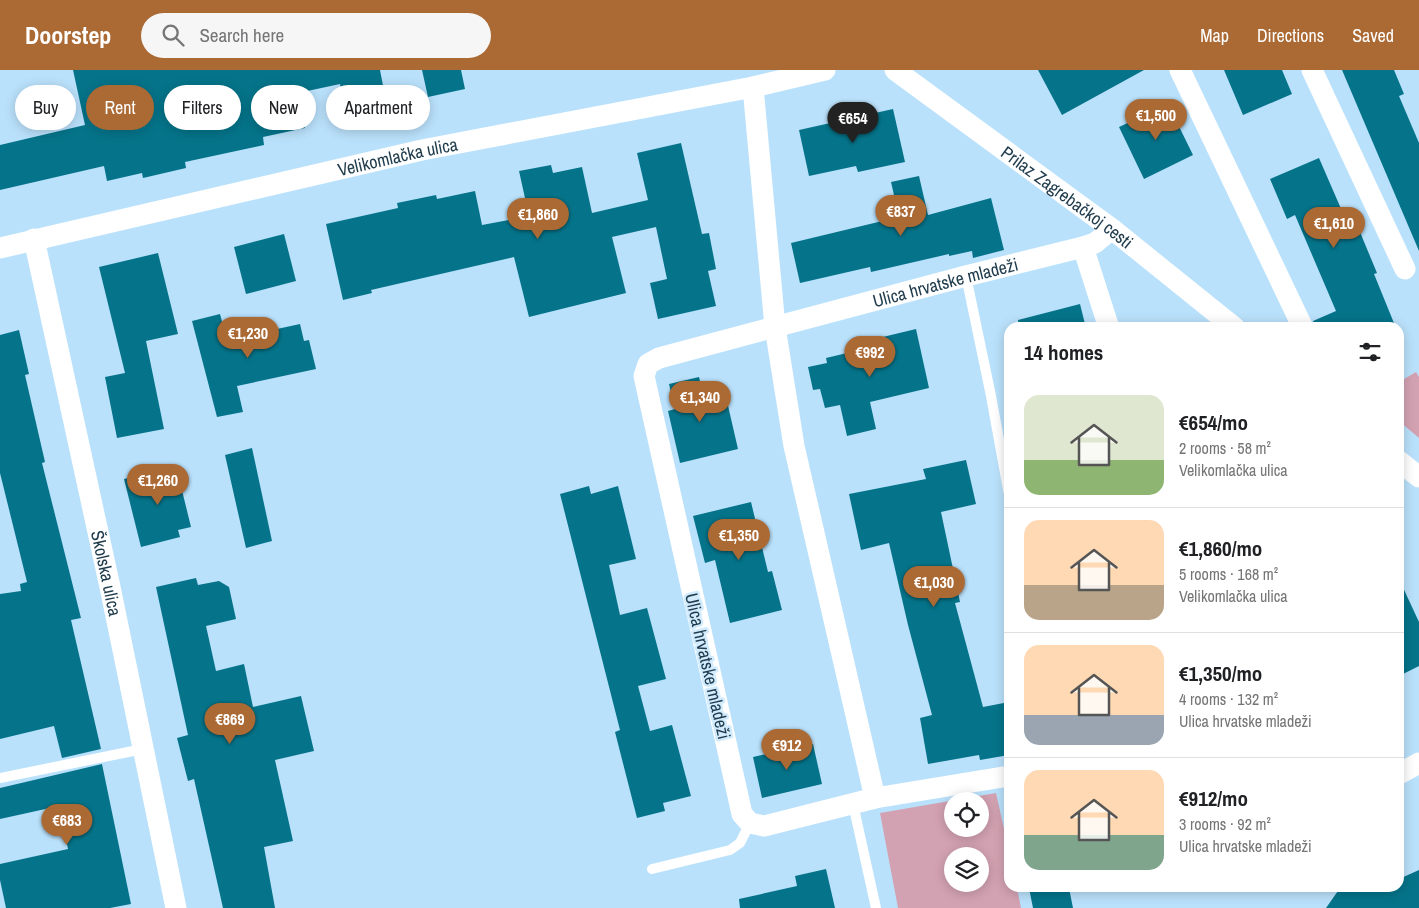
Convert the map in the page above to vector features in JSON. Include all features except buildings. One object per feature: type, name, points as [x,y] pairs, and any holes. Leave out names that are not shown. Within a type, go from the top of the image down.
[{"type":"street","name":"Velikomlačka ulica","points":[[0,248],[422,150],[753,86],[825,70]]},
{"type":"street","name":"Prilaz Zagrebačkoj cesti","points":[[895,70],[1112,229],[1228,322]]},
{"type":"street","points":[[1180,70],[1300,322]]},
{"type":"street","points":[[1312,70],[1405,269]]},
{"type":"street","points":[[753,86],[775,327],[794,446],[875,798]]},
{"type":"street","name":"Ulica hrvatske mladeži","points":[[750,823],[742,814],[644,376],[648,364],[659,358],[966,276],[1084,247],[1095,243],[1112,229]]},
{"type":"street","name":"Školska ulica","points":[[34,239],[110,587],[176,908]]},
{"type":"street","name":"Prilaz Zagrebačkoj cesti","points":[[1084,247],[1107,322]]},
{"type":"street","points":[[1404,465],[1419,477]]},
{"type":"street","points":[[1404,771],[1419,763]]},
{"type":"street","points":[[750,823],[764,826],[875,798],[1004,777]]},
{"type":"lane","points":[[966,276],[992,396],[1004,466]]},
{"type":"lane","points":[[0,778],[143,749]]},
{"type":"lane","points":[[853,804],[876,908]]},
{"type":"lane","points":[[652,869],[730,850],[740,843],[750,823]]},
{"type":"shaded area","points":[[1416,372],[1419,377],[1419,438],[1404,425],[1404,379]]},
{"type":"shaded area","points":[[996,793],[1004,829],[1004,892],[1018,892],[1021,908],[898,908],[880,813],[944,802],[944,837],[989,837],[989,794]]}]
